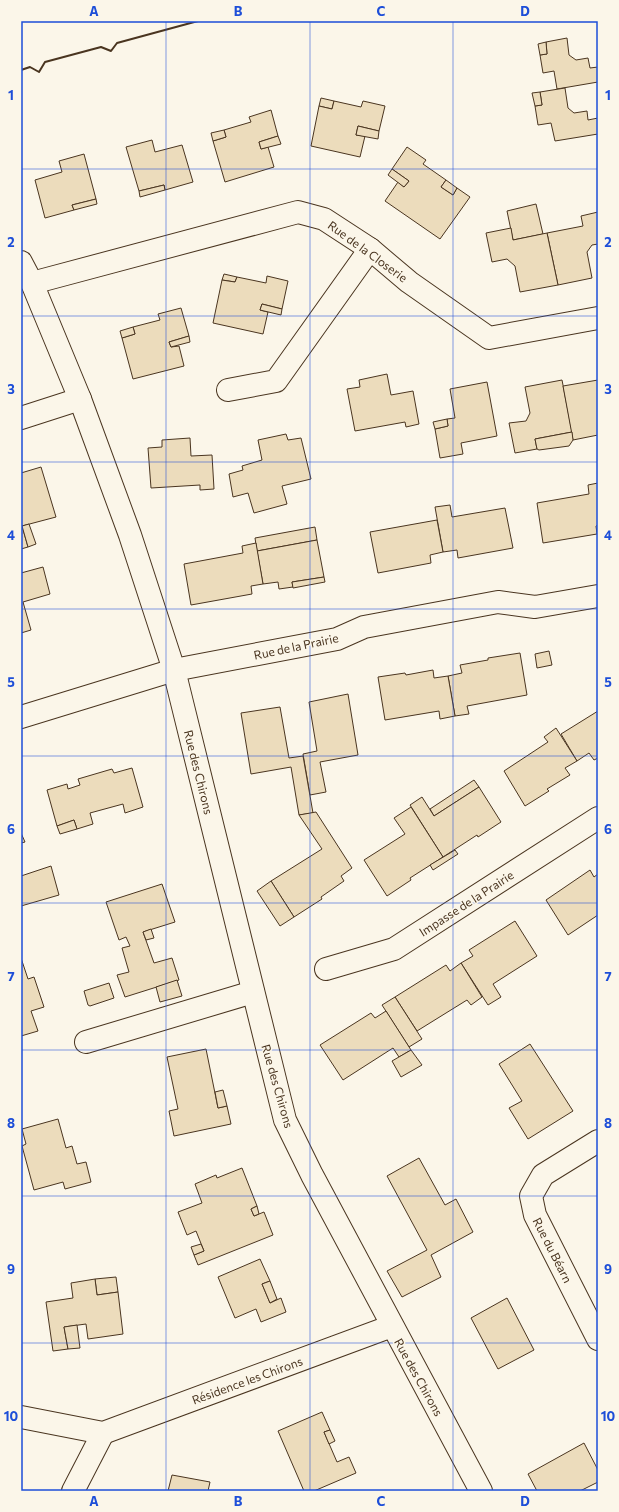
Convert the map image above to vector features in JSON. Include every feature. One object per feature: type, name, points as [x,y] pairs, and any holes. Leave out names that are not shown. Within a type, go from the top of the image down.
[{"type":"street","name":"Rue de la Closerie","points":[[32,283],[298,212],[324,219],[370,249],[409,282],[489,338],[598,318]]},
{"type":"street","points":[[228,390],[276,381],[370,249]]},
{"type":"street","name":"Rue des Chirons","points":[[21,262],[32,283],[80,399],[130,535],[174,670],[285,1120],[312,1175],[481,1491]]},
{"type":"street","points":[[21,418],[80,399]]},
{"type":"street","name":"Rue de la Prairie","points":[[21,717],[174,670],[338,640],[364,627],[498,602],[535,607],[598,596]]},
{"type":"street","name":"Impasse de la Prairie","points":[[326,970],[394,949],[598,818]]},
{"type":"street","points":[[86,1042],[253,992]]},
{"type":"street","name":"Rue du Béarn","points":[[598,1141],[543,1175],[531,1196],[534,1215],[598,1339]]},
{"type":"street","name":"Résidence les Chirons","points":[[103,1433],[392,1326]]},
{"type":"street","points":[[21,1417],[103,1433],[73,1491]]},
{"type":"building","points":[[567,38],[569,55],[576,60],[588,58],[590,68],[598,67],[598,82],[557,89],[554,71],[543,73],[540,55],[547,54],[546,42]]},
{"type":"building","points":[[546,42],[547,54],[540,55],[538,44]]},
{"type":"building","points":[[565,88],[568,108],[574,113],[587,111],[588,120],[598,118],[598,134],[555,141],[551,123],[538,125],[535,106],[542,105],[540,92]]},
{"type":"building","points":[[540,92],[542,105],[535,106],[532,93]]},
{"type":"building","points":[[321,98],[334,101],[332,109],[319,106]]},
{"type":"building","points":[[334,101],[361,107],[363,101],[385,106],[379,131],[358,126],[356,135],[365,136],[360,157],[311,146],[319,106],[332,109]]},
{"type":"building","points":[[271,110],[278,136],[259,142],[261,149],[268,147],[274,167],[225,182],[213,141],[226,137],[224,130],[251,122],[249,117]]},
{"type":"building","points":[[358,126],[379,131],[378,139],[356,135]]},
{"type":"building","points":[[224,130],[226,137],[213,141],[211,133]]},
{"type":"building","points":[[278,136],[281,144],[261,149],[259,142]]},
{"type":"building","points":[[152,140],[155,152],[182,145],[193,182],[165,190],[164,185],[139,191],[126,147]]},
{"type":"building","points":[[407,147],[426,160],[423,164],[446,180],[441,187],[453,195],[457,188],[470,197],[440,239],[385,201],[398,182],[404,187],[409,181],[392,169]]},
{"type":"building","points":[[84,154],[96,199],[72,205],[74,210],[45,218],[35,180],[62,172],[59,161]]},
{"type":"building","points":[[392,169],[409,181],[404,187],[388,175]]},
{"type":"building","points":[[446,180],[457,188],[453,195],[441,187]]},
{"type":"building","points":[[164,185],[165,190],[140,197],[139,191]]},
{"type":"building","points":[[96,199],[97,204],[74,210],[72,205]]},
{"type":"building","points":[[536,204],[543,234],[513,240],[507,211]]},
{"type":"building","points":[[598,212],[598,244],[592,245],[587,252],[592,278],[558,285],[547,233],[583,226],[581,216]]},
{"type":"building","points":[[511,228],[513,240],[547,233],[558,285],[520,292],[515,266],[507,259],[492,262],[486,233]]},
{"type":"building","points":[[224,274],[237,277],[235,282],[222,280]]},
{"type":"building","points":[[267,276],[288,281],[282,309],[262,304],[260,310],[268,312],[263,334],[213,323],[222,280],[235,282],[237,277],[266,283]]},
{"type":"building","points":[[262,304],[282,309],[281,315],[260,310]]},
{"type":"building","points":[[181,308],[189,336],[169,342],[171,347],[179,346],[184,366],[133,379],[122,338],[135,334],[133,327],[160,320],[158,314]]},
{"type":"building","points":[[133,327],[135,334],[122,338],[120,331]]},
{"type":"building","points":[[189,336],[190,342],[171,347],[169,342]]},
{"type":"building","points":[[387,374],[391,395],[413,391],[419,424],[406,427],[405,422],[355,431],[347,389],[360,387],[359,380]]},
{"type":"building","points":[[562,380],[572,432],[535,439],[537,449],[515,453],[509,423],[526,421],[530,413],[525,387]]},
{"type":"building","points":[[598,380],[598,435],[573,440],[563,386]]},
{"type":"building","points":[[487,382],[497,436],[461,443],[463,454],[440,458],[435,429],[448,426],[447,419],[455,418],[450,389]]},
{"type":"building","points":[[447,419],[448,426],[435,429],[433,422]]},
{"type":"building","points":[[572,432],[573,440],[569,446],[537,449],[535,439]]},
{"type":"building","points":[[286,434],[288,440],[301,438],[311,479],[282,486],[287,504],[254,513],[248,493],[233,497],[229,474],[243,470],[242,466],[262,460],[258,440]]},
{"type":"building","points":[[190,438],[191,456],[212,455],[214,489],[200,490],[200,485],[151,488],[148,448],[162,447],[162,440]]},
{"type":"building","points":[[41,467],[56,517],[22,526],[28,547],[21,549],[21,473]]},
{"type":"building","points":[[598,483],[597,534],[543,543],[537,503],[589,494],[588,485]]},
{"type":"building","points":[[450,505],[452,517],[505,508],[513,548],[458,558],[457,550],[443,552],[435,507]]},
{"type":"building","points":[[437,520],[443,552],[430,555],[431,563],[378,573],[370,532]]},
{"type":"building","points":[[29,524],[36,544],[28,547],[22,526]]},
{"type":"building","points":[[315,527],[317,540],[257,551],[255,538]]},
{"type":"building","points":[[317,540],[324,577],[292,582],[293,587],[279,589],[278,582],[263,584],[257,551]]},
{"type":"building","points":[[256,543],[263,584],[251,586],[252,594],[191,605],[184,564],[243,553],[242,546]]},
{"type":"building","points":[[43,567],[50,594],[23,602],[31,630],[21,633],[21,573]]},
{"type":"building","points":[[324,577],[325,582],[293,588],[292,582]]},
{"type":"building","points":[[549,651],[552,665],[537,668],[535,654]]},
{"type":"building","points":[[520,653],[527,695],[467,706],[469,714],[455,716],[448,676],[462,673],[460,665],[488,660],[488,658]]},
{"type":"building","points":[[433,670],[434,678],[448,676],[455,716],[440,719],[439,711],[385,720],[378,677],[405,673],[406,675]]},
{"type":"building","points":[[348,694],[358,755],[320,762],[326,792],[310,795],[303,754],[317,751],[309,702]]},
{"type":"building","points":[[280,707],[289,758],[303,756],[313,813],[299,815],[291,767],[251,774],[241,713]]},
{"type":"building","points":[[598,711],[598,758],[594,760],[589,753],[577,761],[561,734]]},
{"type":"building","points":[[556,728],[577,761],[565,768],[570,775],[547,789],[549,791],[525,806],[504,771],[548,742],[544,737]]},
{"type":"building","points":[[132,768],[143,807],[125,813],[123,804],[90,813],[93,824],[77,829],[74,820],[57,826],[47,790],[67,784],[68,789],[80,785],[78,779],[112,769],[114,773]]},
{"type":"building","points":[[474,780],[479,787],[434,816],[430,809]]},
{"type":"building","points":[[479,787],[501,822],[478,837],[477,835],[443,857],[410,805],[422,797],[434,816]]},
{"type":"building","points":[[411,807],[443,857],[410,878],[411,880],[387,896],[364,860],[405,834],[394,818]]},
{"type":"building","points":[[316,812],[352,868],[341,876],[344,881],[321,897],[322,899],[294,917],[271,881],[322,849],[299,815]]},
{"type":"building","points":[[74,820],[77,829],[60,834],[57,826]]},
{"type":"building","points":[[21,833],[25,842],[21,843]]},
{"type":"building","points":[[455,850],[458,854],[433,870],[430,865]]},
{"type":"building","points":[[51,866],[59,895],[21,906],[21,876]]},
{"type":"building","points":[[590,870],[594,877],[598,874],[598,915],[568,935],[546,900]]},
{"type":"building","points":[[271,881],[294,917],[280,926],[257,891]]},
{"type":"building","points":[[162,884],[175,922],[143,932],[154,963],[172,958],[179,980],[125,997],[117,975],[129,972],[122,948],[130,946],[126,937],[119,940],[106,902]]},
{"type":"building","points":[[515,921],[537,956],[493,984],[501,997],[488,1005],[461,963],[473,956],[469,950]]},
{"type":"building","points":[[151,929],[154,938],[146,940],[143,932]]},
{"type":"building","points":[[21,958],[28,979],[34,977],[44,1007],[31,1011],[38,1031],[21,1036]]},
{"type":"building","points":[[461,963],[482,997],[471,1005],[467,1000],[417,1031],[395,997],[446,965],[450,971]]},
{"type":"building","points":[[177,980],[182,996],[160,1002],[156,987]]},
{"type":"building","points":[[109,983],[114,998],[90,1006],[88,1005],[84,991]]},
{"type":"building","points":[[395,997],[422,1039],[409,1047],[382,1005]]},
{"type":"building","points":[[386,1011],[411,1050],[399,1057],[393,1048],[343,1080],[320,1045],[371,1013],[375,1018]]},
{"type":"building","points":[[530,1044],[573,1111],[528,1139],[509,1108],[522,1101],[499,1064]]},
{"type":"building","points":[[206,1049],[218,1108],[227,1106],[231,1124],[174,1136],[169,1111],[178,1109],[167,1057]]},
{"type":"building","points":[[411,1050],[422,1065],[401,1077],[392,1061]]},
{"type":"building","points":[[223,1090],[227,1106],[218,1108],[215,1092]]},
{"type":"building","points":[[58,1119],[66,1148],[72,1146],[77,1164],[86,1162],[91,1182],[65,1189],[63,1182],[34,1190],[22,1146],[26,1144],[22,1129]]},
{"type":"building","points":[[419,1158],[445,1205],[456,1199],[473,1232],[431,1255],[441,1277],[402,1297],[387,1271],[427,1250],[387,1176]]},
{"type":"building","points":[[242,1168],[257,1206],[251,1209],[254,1216],[264,1212],[273,1235],[198,1265],[194,1255],[204,1251],[196,1231],[187,1235],[178,1212],[202,1203],[195,1184],[216,1175],[217,1178]]},
{"type":"building","points":[[257,1206],[259,1214],[254,1216],[251,1209]]},
{"type":"building","points":[[201,1244],[204,1251],[194,1255],[191,1247]]},
{"type":"building","points":[[260,1259],[270,1281],[262,1284],[270,1303],[281,1298],[286,1312],[261,1322],[256,1309],[235,1318],[218,1277]]},
{"type":"building","points":[[116,1277],[118,1292],[97,1295],[95,1279]]},
{"type":"building","points":[[95,1279],[97,1295],[118,1292],[123,1334],[88,1339],[86,1324],[64,1327],[68,1349],[53,1351],[46,1302],[73,1298],[71,1283]]},
{"type":"building","points":[[270,1281],[277,1299],[270,1303],[262,1284]]},
{"type":"building","points":[[507,1298],[534,1350],[498,1369],[471,1318]]},
{"type":"building","points":[[77,1325],[80,1348],[68,1349],[64,1327]]},
{"type":"building","points":[[322,1412],[330,1430],[324,1432],[337,1462],[349,1457],[356,1473],[314,1491],[304,1491],[278,1431]]},
{"type":"building","points":[[330,1430],[335,1441],[329,1444],[324,1432]]},
{"type":"building","points":[[584,1443],[598,1470],[598,1482],[580,1491],[537,1491],[528,1474]]},
{"type":"building","points":[[172,1475],[210,1482],[208,1491],[168,1491]]},
{"type":"wall","points":[[21,70],[30,67],[39,72],[45,62],[101,47],[111,51],[117,43],[198,21]]}]
